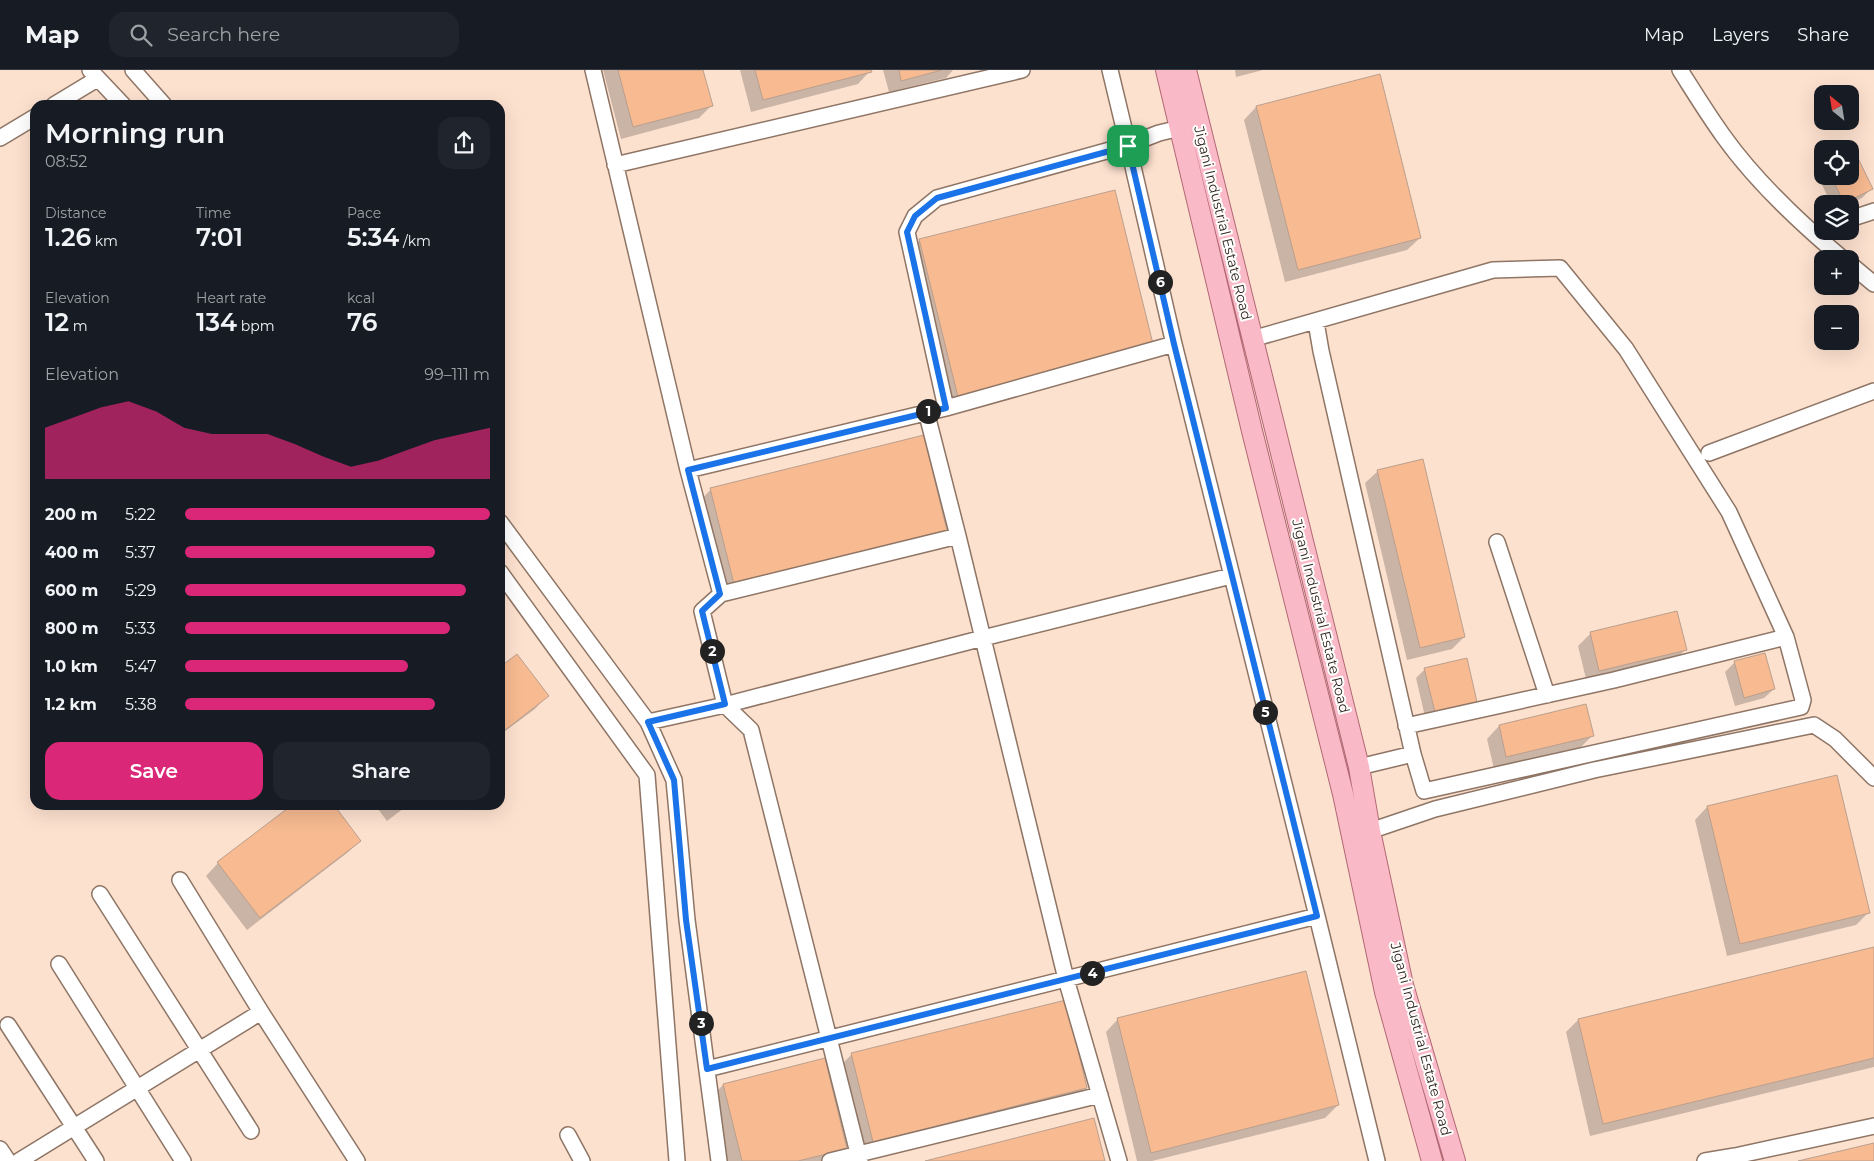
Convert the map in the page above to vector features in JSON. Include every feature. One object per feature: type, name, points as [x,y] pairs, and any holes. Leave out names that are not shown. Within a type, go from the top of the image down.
[{"type":"main road","name":"Jigani Industrial Estate Road","points":[[1166,70],[1252,431],[1344,794],[1385,992],[1432,1161]]},
{"type":"main road","name":"Jigani Industrial Estate Road","points":[[1186,70],[1359,767],[1370,831],[1403,985],[1455,1161]]},
{"type":"street","points":[[133,70],[160,100]]},
{"type":"street","points":[[593,70],[688,470],[720,594]]},
{"type":"street","points":[[615,165],[1022,70]]},
{"type":"street","points":[[1110,70],[1174,344],[1377,1161]]},
{"type":"street","points":[[1680,70],[1725,138],[1758,178],[1814,227]]},
{"type":"street","points":[[60,100],[94,74],[118,100]]},
{"type":"street","points":[[0,138],[30,119]]},
{"type":"street","points":[[946,408],[907,232],[915,216],[937,198],[1128,146],[1159,133],[1180,128]]},
{"type":"street","points":[[1859,216],[1874,211]]},
{"type":"street","points":[[1826,240],[1836,250]]},
{"type":"street","points":[[1252,339],[1493,270],[1560,268],[1626,350],[1729,512],[1786,637],[1803,700],[1801,707],[1424,791],[1406,726],[1316,322]]},
{"type":"street","points":[[1859,272],[1874,284]]},
{"type":"street","points":[[688,470],[926,411],[946,408],[1174,344]]},
{"type":"street","points":[[1709,453],[1874,391]]},
{"type":"street","points":[[926,411],[984,638],[1066,979],[1118,1161]]},
{"type":"street","points":[[505,529],[648,722],[674,780],[686,920],[719,1161]]},
{"type":"street","points":[[860,1157],[751,730],[725,704],[702,611],[720,594],[958,536]]},
{"type":"street","points":[[1497,542],[1547,695]]},
{"type":"street","points":[[648,722],[1231,576]]},
{"type":"street","points":[[505,579],[647,775],[677,1161]]},
{"type":"street","points":[[1406,726],[1547,695],[1786,637]]},
{"type":"street","points":[[1370,831],[1435,809],[1594,770],[1814,725],[1835,739],[1874,778]]},
{"type":"street","points":[[1359,767],[1413,754]]},
{"type":"street","points":[[180,880],[261,1012],[357,1161]]},
{"type":"street","points":[[100,894],[251,1131]]},
{"type":"street","points":[[707,1069],[1317,916]]},
{"type":"street","points":[[58,964],[183,1161]]},
{"type":"street","points":[[19,1161],[261,1012]]},
{"type":"street","points":[[8,1025],[96,1161]]},
{"type":"street","points":[[830,1161],[860,1157],[1100,1095]]},
{"type":"street","points":[[1705,1161],[1874,1126]]},
{"type":"street","points":[[568,1135],[582,1161]]},
{"type":"street","points":[[0,1149],[8,1161]]},
{"type":"building","points":[[618,70],[703,70],[713,106],[633,127]]},
{"type":"building","points":[[755,70],[871,70],[872,72],[763,100]]},
{"type":"building","points":[[899,70],[942,70],[901,81]]},
{"type":"building","points":[[1380,74],[1421,238],[1298,270],[1256,106]]},
{"type":"building","points":[[1859,160],[1873,189],[1859,196],[1840,195],[1835,185],[1859,185]]},
{"type":"building","points":[[1115,190],[1154,348],[958,397],[919,239]]},
{"type":"building","points":[[924,435],[947,531],[734,584],[710,488]]},
{"type":"building","points":[[1423,459],[1465,637],[1420,648],[1377,470]]},
{"type":"building","points":[[1677,611],[1687,650],[1599,671],[1590,632]]},
{"type":"building","points":[[1765,653],[1775,689],[1744,698],[1734,661]]},
{"type":"building","points":[[517,654],[549,696],[505,730],[505,663]]},
{"type":"building","points":[[1467,658],[1477,702],[1435,712],[1424,668]]},
{"type":"building","points":[[1586,704],[1594,736],[1506,757],[1499,725]]},
{"type":"building","points":[[1837,775],[1870,913],[1740,944],[1707,806]]},
{"type":"building","points":[[285,810],[338,810],[361,841],[260,918],[217,862]]},
{"type":"building","points":[[1874,947],[1874,1058],[1603,1124],[1578,1019]]},
{"type":"building","points":[[1306,971],[1339,1105],[1151,1153],[1117,1018]]},
{"type":"building","points":[[1066,1000],[1087,1088],[873,1142],[851,1053]]},
{"type":"building","points":[[825,1058],[847,1149],[798,1161],[742,1161],[723,1084]]},
{"type":"building","points":[[1094,1118],[1105,1161],[925,1161]]},
{"type":"building","points":[[1874,1143],[1874,1161],[1798,1161]]},
{"type":"route","points":[[1128,146],[1174,344],[1317,916],[707,1069],[686,920],[674,780],[648,722],[725,704],[702,611],[720,594],[688,470],[926,411],[946,408],[907,232],[915,216],[937,198],[1128,146]]}]
